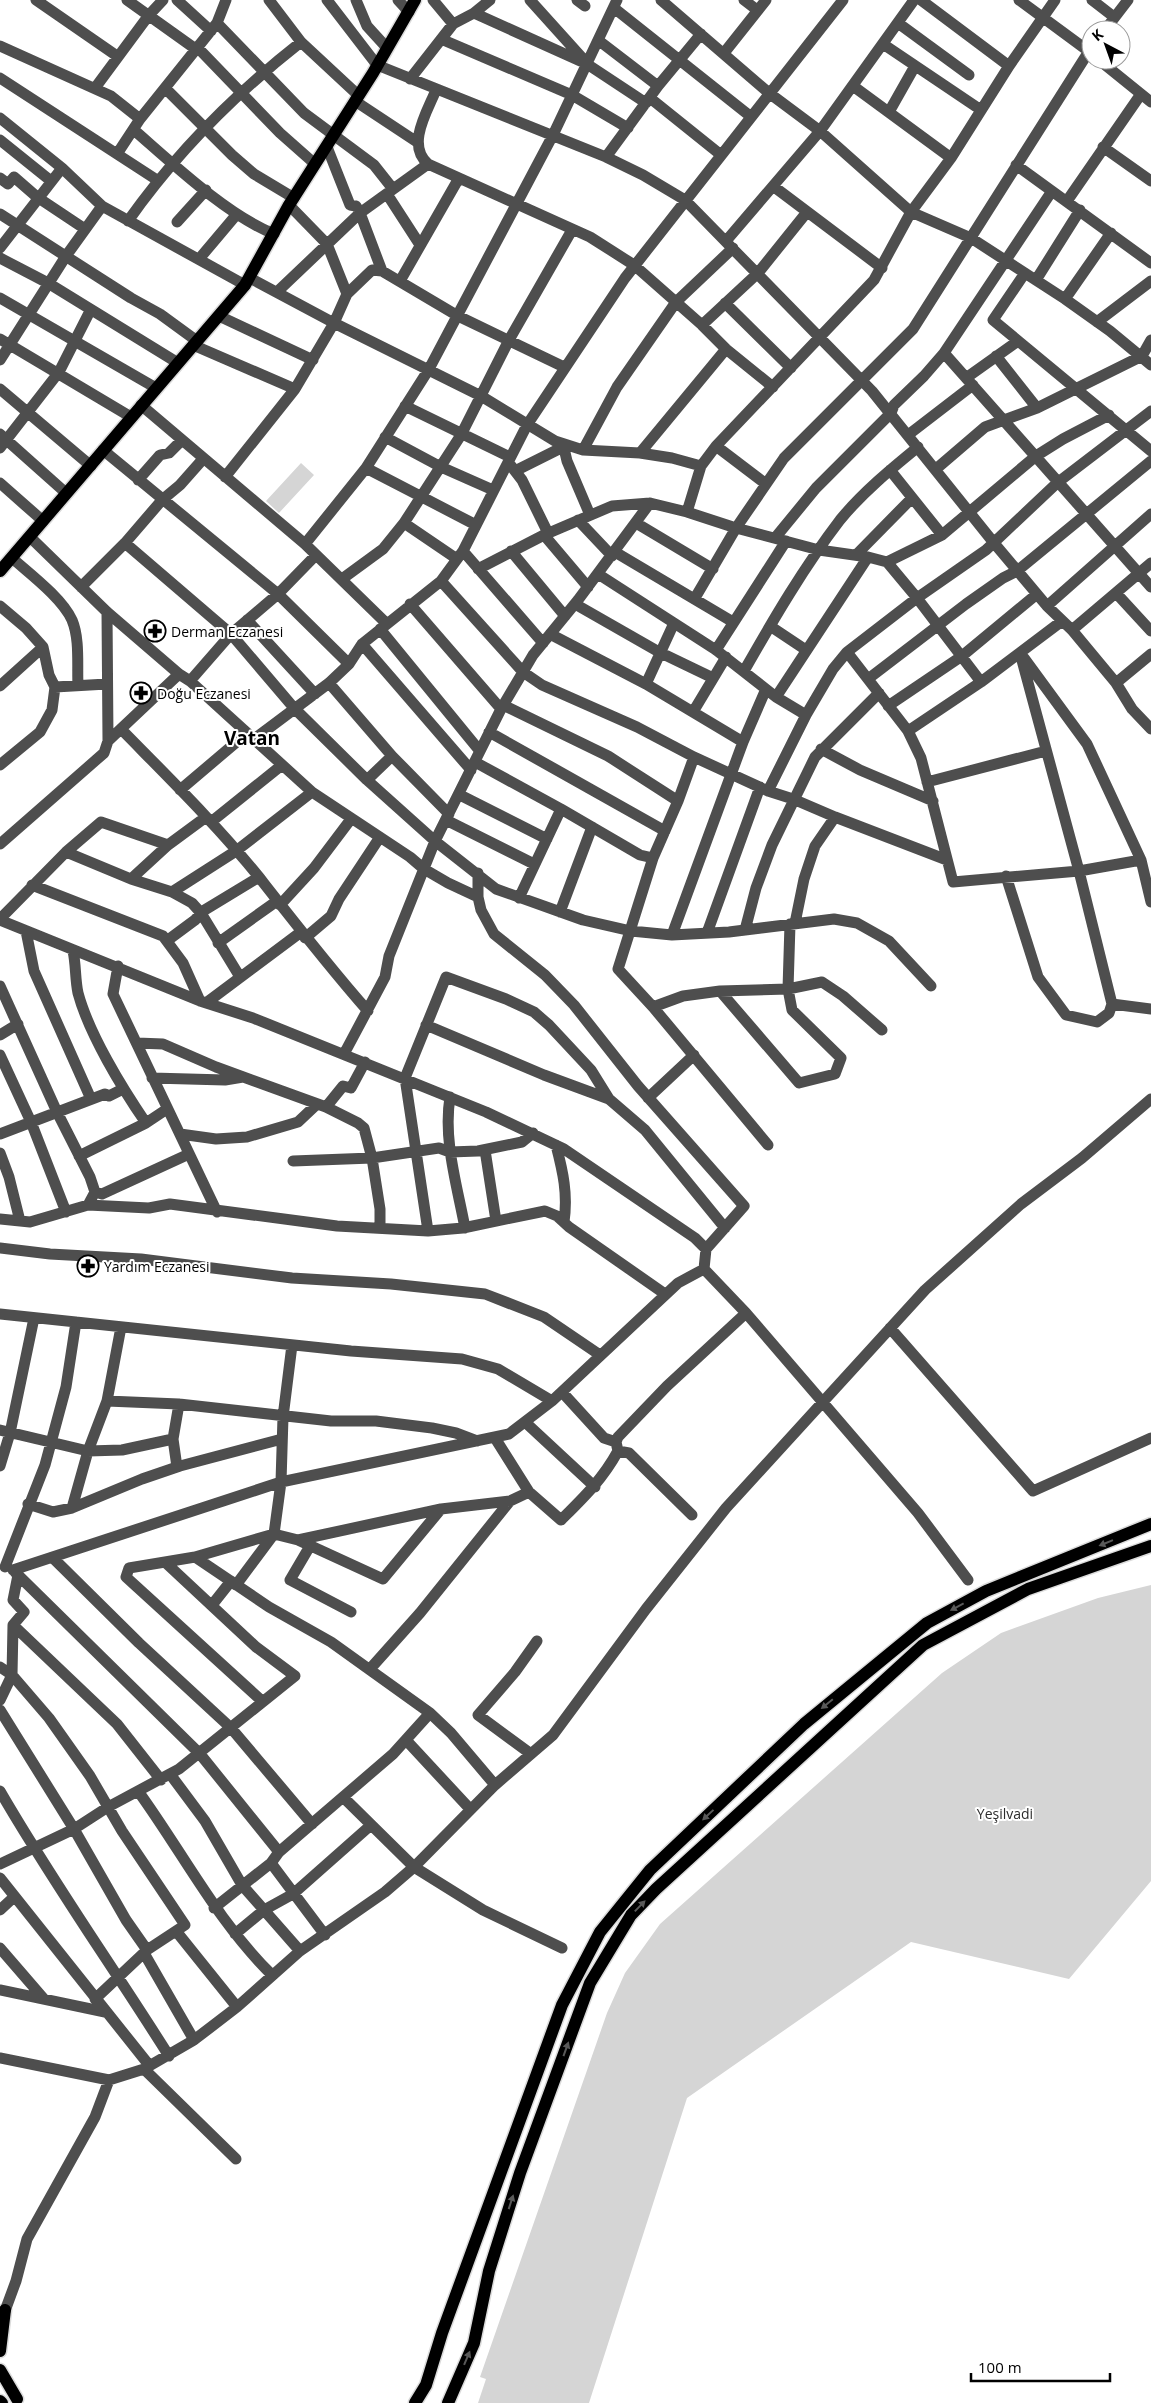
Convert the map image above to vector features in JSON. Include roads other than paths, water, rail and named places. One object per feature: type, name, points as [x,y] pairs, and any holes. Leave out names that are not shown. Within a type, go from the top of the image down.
[{"type":"main road","points":[[0,570],[248,282],[291,201],[377,66],[416,0]]},
{"type":"main road","points":[[415,2403],[426,2384],[442,2333],[562,2005],[600,1932],[650,1870],[804,1724],[927,1623],[986,1592],[1151,1524]]},
{"type":"main road","points":[[448,2403],[474,2343],[489,2271],[520,2173],[590,1983],[631,1915],[656,1889],[923,1645],[1028,1589],[1151,1546]]},
{"type":"main road","points":[[0,2351],[2,2313]]},
{"type":"main road","points":[[0,2370],[19,2401]]},
{"type":"main road","points":[[0,2385],[19,2401]]},
{"type":"street","points":[[36,0],[117,56]]},
{"type":"street","points":[[127,0],[197,49],[280,133],[315,164]]},
{"type":"street","points":[[95,88],[117,56],[163,0]]},
{"type":"street","points":[[177,0],[214,27],[263,72],[330,141],[374,165],[420,245]]},
{"type":"street","points":[[117,154],[140,119],[214,27],[226,0]]},
{"type":"street","points":[[269,0],[301,42],[356,98],[417,142]]},
{"type":"street","points":[[327,0],[377,66],[606,156],[644,175],[685,200],[730,244],[892,413],[994,543],[1047,606],[1072,630],[1116,683],[1132,709],[1151,729]]},
{"type":"street","points":[[356,0],[368,26],[387,48]]},
{"type":"street","points":[[398,0],[409,12]]},
{"type":"street","points":[[433,0],[453,24]]},
{"type":"street","points":[[410,79],[453,24],[474,13],[490,0]]},
{"type":"street","points":[[530,0],[542,4],[587,64]]},
{"type":"street","points":[[660,0],[769,93],[820,131],[911,212],[971,238],[1065,298],[1151,364]]},
{"type":"street","points":[[744,0],[757,10]]},
{"type":"street","points":[[724,53],[766,0]]},
{"type":"street","points":[[180,790],[250,737],[329,683],[349,664],[362,644],[441,581],[460,555],[493,490],[511,463],[527,425],[634,265],[843,0]]},
{"type":"street","points":[[583,450],[617,387],[676,302],[730,244],[773,186],[820,131],[914,0]]},
{"type":"street","points":[[921,0],[1008,66]]},
{"type":"street","points":[[1019,0],[1081,45]]},
{"type":"street","points":[[687,512],[701,466],[716,446],[874,280],[911,212],[951,158],[1008,66],[1055,0]]},
{"type":"street","points":[[1092,0],[1114,17]]},
{"type":"street","points":[[1112,20],[1128,0]]},
{"type":"street","points":[[305,544],[366,468],[429,369],[554,135],[616,4],[678,61],[750,116]]},
{"type":"street","points":[[474,13],[587,64],[648,101],[721,155]]},
{"type":"street","points":[[898,24],[969,75]]},
{"type":"street","points":[[606,156],[658,86],[701,34]]},
{"type":"street","points":[[441,39],[572,96],[628,128]]},
{"type":"street","points":[[598,40],[658,86]]},
{"type":"street","points":[[128,221],[157,180],[240,93],[301,42]]},
{"type":"street","points":[[883,44],[981,110]]},
{"type":"street","points":[[0,46],[54,72],[111,96],[140,119]]},
{"type":"street","points":[[695,598],[736,528],[784,458],[913,329],[1081,65]]},
{"type":"street","points":[[889,112],[915,66]]},
{"type":"street","points":[[1111,70],[1151,102]]},
{"type":"street","points":[[0,78],[157,180]]},
{"type":"street","points":[[853,86],[951,158]]},
{"type":"street","points":[[166,89],[232,155],[291,201],[327,244],[347,294]]},
{"type":"street","points":[[436,90],[417,142],[420,156],[428,164],[590,237],[634,265],[702,325],[726,349],[773,388]]},
{"type":"street","points":[[1066,201],[1141,94]]},
{"type":"street","points":[[0,118],[62,168],[102,206],[200,259],[248,282],[277,292],[334,323],[429,369],[481,396],[563,445],[583,450],[640,453],[672,458],[701,466]]},
{"type":"street","points":[[134,130],[173,164],[237,214],[274,234]]},
{"type":"street","points":[[0,140],[52,181]]},
{"type":"street","points":[[330,141],[350,205],[356,206],[360,213],[382,271]]},
{"type":"street","points":[[1103,147],[1149,177]]},
{"type":"street","points":[[277,292],[360,213],[428,164]]},
{"type":"street","points":[[1016,165],[1151,263]]},
{"type":"street","points":[[0,248],[19,226],[37,197],[62,168]]},
{"type":"street","points":[[0,178],[8,184],[14,177],[37,197],[85,229]]},
{"type":"street","points":[[400,280],[459,178]]},
{"type":"street","points":[[773,186],[882,268]]},
{"type":"street","points":[[178,222],[206,190]]},
{"type":"street","points":[[716,650],[780,540],[816,488],[892,413],[894,405],[924,376],[944,353],[1052,191]]},
{"type":"street","points":[[0,360],[5,342],[28,314],[102,206]]},
{"type":"street","points":[[1036,280],[1080,210]]},
{"type":"street","points":[[702,325],[758,273],[808,212]]},
{"type":"street","points":[[0,214],[131,298],[160,314],[195,343],[295,389]]},
{"type":"street","points":[[200,259],[237,214]]},
{"type":"street","points":[[342,579],[383,548],[404,523],[422,496],[461,435],[509,340],[572,230]]},
{"type":"street","points":[[1065,298],[1111,233]]},
{"type":"street","points":[[0,258],[48,283],[90,311],[178,362]]},
{"type":"street","points":[[225,477],[295,389],[334,323],[347,294],[372,270],[382,271],[400,280],[458,316],[564,367]]},
{"type":"street","points":[[1026,273],[993,320],[1151,451]]},
{"type":"street","points":[[1098,322],[1151,282]]},
{"type":"street","points":[[0,298],[156,388]]},
{"type":"street","points":[[725,303],[791,368]]},
{"type":"street","points":[[66,493],[2,440],[27,413],[58,372],[76,341],[90,311]]},
{"type":"street","points":[[219,316],[313,360]]},
{"type":"street","points":[[936,469],[985,427],[1037,408],[1142,356],[1151,340]]},
{"type":"street","points":[[908,435],[996,356],[1018,341]]},
{"type":"street","points":[[5,342],[131,417]]},
{"type":"street","points":[[640,453],[726,349]]},
{"type":"street","points":[[944,353],[1003,422],[1036,456],[1057,483],[1087,512],[1151,586]]},
{"type":"street","points":[[996,356],[1037,408]]},
{"type":"street","points":[[0,389],[91,466]]},
{"type":"street","points":[[141,405],[305,544],[342,579],[383,626],[479,750]]},
{"type":"street","points":[[405,406],[511,463],[522,480],[546,534],[588,587]]},
{"type":"street","points":[[707,934],[764,789],[806,715],[834,669],[847,652],[994,543],[1057,483],[1125,429],[1151,411]]},
{"type":"street","points":[[887,562],[942,534],[1036,456],[1063,439],[1109,415]]},
{"type":"street","points":[[385,437],[441,467],[493,490]]},
{"type":"street","points":[[138,480],[160,455],[169,453],[182,440]]},
{"type":"street","points":[[511,463],[563,445]]},
{"type":"street","points":[[563,445],[567,461],[590,515]]},
{"type":"street","points":[[716,446],[766,484]]},
{"type":"street","points":[[744,671],[770,626],[841,519],[890,470],[918,447]]},
{"type":"street","points":[[103,450],[278,594],[349,664]]},
{"type":"street","points":[[81,587],[203,459]]},
{"type":"street","points":[[868,679],[939,625],[1004,578],[1017,571],[1087,512],[1151,462]]},
{"type":"street","points":[[366,468],[476,525]]},
{"type":"street","points":[[890,470],[942,534]]},
{"type":"street","points":[[0,483],[43,521]]},
{"type":"street","points":[[776,696],[862,556],[912,498]]},
{"type":"street","points":[[344,1054],[386,977],[389,956],[435,842],[460,795],[488,732],[523,672],[547,638],[614,554],[650,504]]},
{"type":"street","points":[[478,569],[546,534],[612,506],[650,504],[687,512],[736,528],[819,550],[862,556],[887,562],[918,598],[981,682]]},
{"type":"street","points":[[1047,606],[1151,514]]},
{"type":"street","points":[[578,520],[614,554],[695,598],[733,622]]},
{"type":"street","points":[[404,523],[460,555],[478,569],[547,638],[646,684],[743,742]]},
{"type":"street","points":[[636,523],[713,569]]},
{"type":"street","points":[[30,537],[107,612],[179,674],[190,681],[312,792],[424,869],[478,897]]},
{"type":"street","points":[[125,543],[231,634],[294,708],[367,780],[435,842],[478,873],[496,889],[582,920],[631,931],[672,935],[707,934],[793,923],[834,920],[857,922],[889,941],[931,986]]},
{"type":"street","points":[[511,551],[565,616]]},
{"type":"street","points":[[190,681],[231,634],[278,594],[316,555]]},
{"type":"street","points":[[12,558],[61,604],[72,620],[75,636],[78,686]]},
{"type":"street","points":[[1072,630],[1151,563]]},
{"type":"street","points":[[598,574],[716,650],[766,689],[806,715]]},
{"type":"street","points":[[441,581],[523,672],[542,685],[637,727],[694,757],[764,789],[946,860]]},
{"type":"street","points":[[1116,593],[1151,631]]},
{"type":"street","points":[[888,706],[962,656],[1037,594]]},
{"type":"street","points":[[410,604],[502,707],[608,756],[678,801]]},
{"type":"street","points":[[575,604],[659,652],[713,678]]},
{"type":"street","points":[[0,606],[26,628],[43,647],[49,675],[55,687],[52,710],[40,732],[0,765]]},
{"type":"street","points":[[0,844],[104,752],[108,742],[107,612]]},
{"type":"street","points":[[247,620],[315,694]]},
{"type":"street","points":[[908,731],[981,682],[1062,620]]},
{"type":"street","points":[[646,684],[659,652],[674,623]]},
{"type":"street","points":[[770,626],[806,650]]},
{"type":"street","points":[[362,644],[473,766],[561,808],[640,855],[653,858]]},
{"type":"street","points":[[2,681],[43,647]]},
{"type":"street","points":[[847,652],[908,731],[921,758],[953,882],[1079,871],[1141,860]]},
{"type":"street","points":[[1006,876],[1038,977],[1066,1015],[1097,1022],[1109,1014],[1112,1004],[1079,871],[1020,653]]},
{"type":"street","points":[[1020,653],[1088,744],[1141,860],[1151,902]]},
{"type":"street","points":[[1116,683],[1151,654]]},
{"type":"street","points":[[693,712],[726,657]]},
{"type":"street","points":[[108,742],[179,674]]},
{"type":"street","points":[[329,683],[448,817],[534,864]]},
{"type":"street","points":[[55,687],[107,684]]},
{"type":"street","points":[[672,935],[743,742],[766,689]]},
{"type":"street","points":[[745,930],[756,888],[793,799],[821,749],[878,693]]},
{"type":"street","points":[[121,729],[208,820],[259,877],[303,935],[368,1011]]},
{"type":"street","points":[[488,732],[665,831]]},
{"type":"street","points":[[821,749],[860,770],[933,801]]},
{"type":"street","points":[[927,782],[1046,751]]},
{"type":"street","points":[[367,780],[392,756]]},
{"type":"street","points":[[694,757],[678,801],[653,858],[618,969],[694,1055],[768,1145]]},
{"type":"street","points":[[131,879],[168,845],[208,820],[282,765]]},
{"type":"street","points":[[172,892],[236,851],[312,792]]},
{"type":"street","points":[[460,795],[547,839]]},
{"type":"street","points":[[519,898],[561,808]]},
{"type":"street","points":[[720,991],[799,1083],[835,1074],[841,1058],[792,1010],[788,989],[793,923],[804,879],[813,852],[835,817]]},
{"type":"street","points":[[218,943],[278,903],[304,882],[351,819]]},
{"type":"street","points":[[168,845],[101,822],[66,852],[0,920],[118,966],[203,1002],[253,1018],[365,1062],[533,1133],[609,1178],[695,1238],[706,1249]]},
{"type":"street","points":[[560,912],[592,827]]},
{"type":"street","points":[[203,1002],[331,916],[339,900],[380,837]]},
{"type":"street","points":[[66,852],[131,879],[172,892],[192,903],[201,913],[240,977]]},
{"type":"street","points":[[478,873],[478,897],[481,910],[494,934],[545,974],[574,1005],[648,1098],[744,1206],[706,1249],[704,1270],[746,1313],[918,1513],[968,1580]]},
{"type":"street","points":[[168,940],[201,913],[259,877]]},
{"type":"street","points":[[32,885],[163,936],[168,940],[203,1002]]},
{"type":"street","points":[[26,931],[34,971],[61,1036],[92,1099]]},
{"type":"street","points":[[73,950],[81,1001],[123,1088],[146,1123]]},
{"type":"street","points":[[118,966],[113,994],[217,1212]]},
{"type":"street","points":[[428,1231],[405,1078],[446,977],[506,999],[534,1012],[549,1025],[591,1070],[609,1099],[645,1130],[725,1228]]},
{"type":"street","points":[[653,1007],[683,996],[720,991],[788,989],[822,982],[843,996],[882,1030]]},
{"type":"street","points":[[0,986],[4,1004],[18,1024],[95,1192]]},
{"type":"street","points":[[1112,1004],[1151,1010]]},
{"type":"street","points":[[0,1035],[18,1024]]},
{"type":"street","points":[[426,1025],[544,1075],[609,1099]]},
{"type":"street","points":[[137,1043],[163,1044],[321,1106],[358,1123],[364,1128],[372,1158],[380,1209],[380,1227]]},
{"type":"street","points":[[0,1055],[31,1122],[66,1212]]},
{"type":"street","points":[[648,1098],[694,1055]]},
{"type":"street","points":[[180,1134],[216,1139],[247,1137],[298,1122],[321,1106],[343,1086],[351,1088],[365,1062]]},
{"type":"street","points":[[152,1078],[224,1080],[245,1077]]},
{"type":"street","points":[[0,1134],[105,1094],[109,1096],[123,1088]]},
{"type":"street","points":[[450,1097],[447,1117],[450,1152],[465,1228]]},
{"type":"street","points":[[0,2058],[109,2080],[147,2067],[194,2040],[237,2006],[300,1951],[385,1892],[414,1867],[495,1785],[553,1735],[646,1609],[726,1508],[925,1290],[1021,1204],[1082,1158],[1151,1099]]},
{"type":"street","points":[[79,1156],[146,1123],[167,1109]]},
{"type":"street","points":[[294,1161],[372,1158],[439,1148],[450,1152],[485,1150],[522,1142],[533,1133]]},
{"type":"street","points":[[556,1145],[565,1179],[567,1202],[564,1222]]},
{"type":"street","points":[[485,1150],[496,1221]]},
{"type":"street","points":[[0,1153],[6,1186],[20,1220]]},
{"type":"street","points":[[95,1192],[102,1194],[189,1154]]},
{"type":"street","points":[[88,1205],[95,1192]]},
{"type":"street","points":[[0,1219],[30,1222],[88,1205],[149,1208],[170,1204],[217,1212],[337,1226],[428,1231],[465,1228],[545,1211],[557,1216],[665,1294]]},
{"type":"street","points":[[0,1248],[50,1254],[141,1259],[292,1278],[391,1284],[485,1294],[544,1317],[600,1355]]},
{"type":"street","points":[[9,1569],[52,1557],[280,1482],[509,1434],[552,1401],[678,1282],[704,1270]]},
{"type":"street","points":[[495,1438],[529,1492],[561,1520],[595,1487],[617,1447],[618,1437],[667,1386],[746,1313]]},
{"type":"street","points":[[0,1314],[292,1345],[462,1360],[498,1369],[552,1401]]},
{"type":"street","points":[[0,1466],[5,1432],[34,1318]]},
{"type":"street","points":[[0,1700],[12,1675],[12,1625],[24,1612],[13,1600],[9,1569],[28,1504],[45,1465],[66,1387],[76,1322]]},
{"type":"street","points":[[72,1508],[88,1451],[107,1401],[121,1327]]},
{"type":"street","points":[[890,1328],[1033,1491],[1151,1438]]},
{"type":"street","points":[[212,1605],[234,1583],[274,1534],[280,1482],[283,1417],[292,1345]]},
{"type":"street","points":[[562,1392],[604,1438],[617,1447],[629,1452],[692,1515]]},
{"type":"street","points":[[107,1401],[179,1404],[331,1422],[376,1421],[432,1428],[456,1433],[478,1441]]},
{"type":"street","points":[[177,1467],[173,1439],[179,1404]]},
{"type":"street","points":[[525,1422],[595,1487]]},
{"type":"street","points":[[5,1432],[88,1451],[122,1450],[173,1439]]},
{"type":"street","points":[[28,1504],[53,1512],[72,1508],[142,1479],[177,1467],[282,1439]]},
{"type":"street","points":[[298,1540],[441,1509],[510,1501],[529,1492]]},
{"type":"street","points":[[370,1669],[420,1613],[510,1501]]},
{"type":"street","points":[[262,1701],[126,1577],[129,1568],[195,1557],[274,1534],[298,1540],[383,1579],[441,1509]]},
{"type":"street","points":[[310,1546],[290,1580],[351,1612]]},
{"type":"street","points":[[52,1557],[139,1643],[231,1728],[312,1824]]},
{"type":"street","points":[[195,1557],[269,1607],[331,1642],[430,1713],[451,1734],[495,1785]]},
{"type":"street","points":[[0,1864],[74,1828],[108,1807],[165,1777],[200,1754],[262,1701],[295,1676],[256,1647],[166,1563]]},
{"type":"street","points":[[9,1569],[200,1754],[279,1852]]},
{"type":"street","points":[[12,1625],[117,1724],[205,1821],[242,1885],[300,1951]]},
{"type":"street","points":[[531,1754],[478,1715],[515,1672],[537,1641]]},
{"type":"street","points":[[0,1667],[12,1675],[49,1718],[90,1776],[184,1924],[176,1931],[164,1936],[95,1999]]},
{"type":"street","points":[[0,1710],[74,1828],[146,1952],[194,2040]]},
{"type":"street","points":[[214,1908],[270,1863],[279,1852],[406,1740],[430,1713]]},
{"type":"street","points":[[406,1740],[470,1809]]},
{"type":"street","points":[[0,1791],[33,1847],[120,1977],[168,2056]]},
{"type":"street","points":[[138,1791],[163,1826],[214,1908],[252,1956],[272,1975]]},
{"type":"street","points":[[343,1797],[414,1867],[483,1910],[562,1948]]},
{"type":"street","points":[[235,1934],[264,1910],[293,1894],[371,1825]]},
{"type":"street","points":[[270,1863],[325,1935]]},
{"type":"street","points":[[0,1878],[147,2067],[236,2159]]},
{"type":"street","points":[[0,1910],[14,1897]]},
{"type":"street","points":[[176,1931],[237,2006]]},
{"type":"street","points":[[0,1948],[44,1999]]},
{"type":"street","points":[[0,1990],[105,2012]]},
{"type":"street","points":[[0,2324],[2,2313],[16,2281],[27,2239],[95,2117],[109,2080]]},
{"type":"place","name":"Derman Eczanesi","points":[[155,631]]},
{"type":"place","name":"Doğu Eczanesi","points":[[141,693]]},
{"type":"place","name":"Yardım Eczanesi","points":[[88,1266]]},
{"type":"district","name":"Vatan","points":[[252,738]]},
{"type":"park label","name":"Yeşilvadi","points":[[1005,1813]]}]
